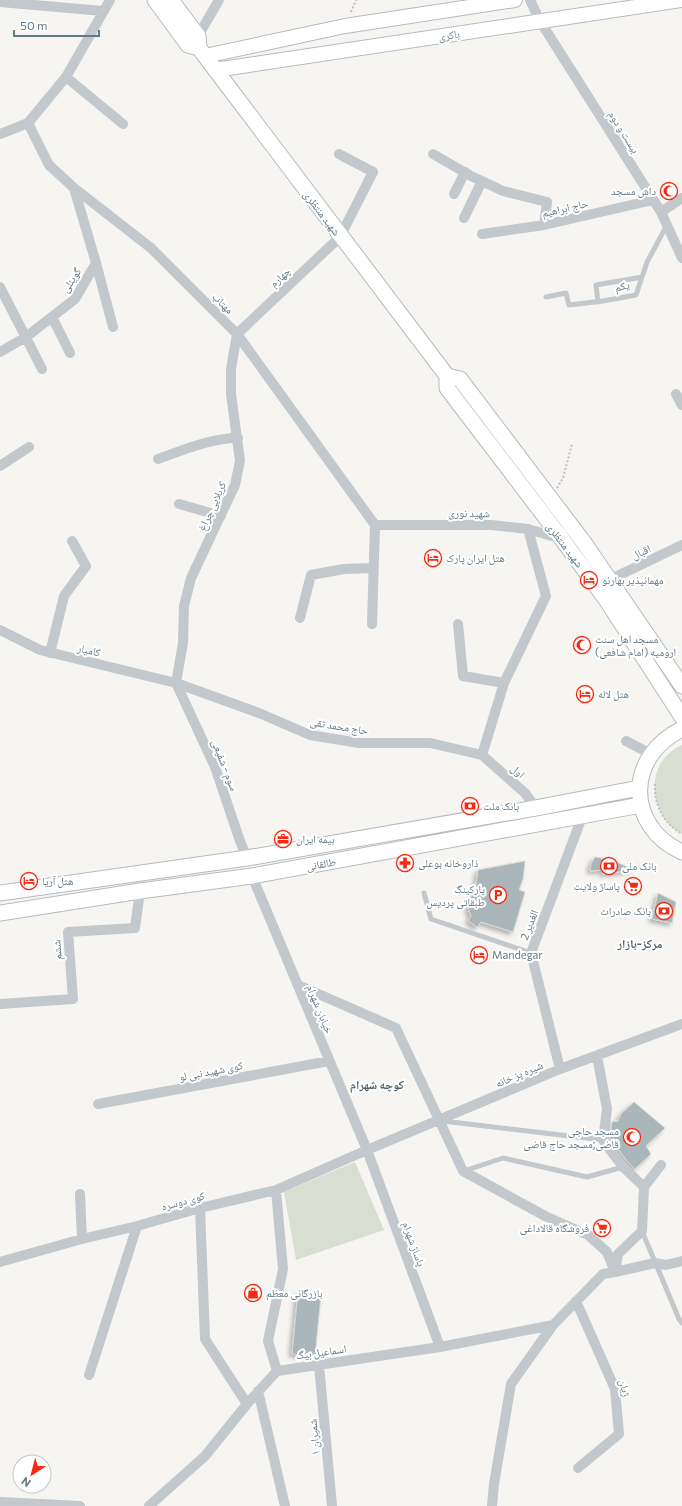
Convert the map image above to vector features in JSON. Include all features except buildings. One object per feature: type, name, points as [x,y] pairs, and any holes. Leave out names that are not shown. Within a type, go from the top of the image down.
[{"type":"main road","name":"شهید منتظری","points":[[155,0],[188,45],[200,47]]},
{"type":"main road","name":"شهید منتظری","points":[[171,0],[215,70],[340,237],[447,376],[447,388],[605,598],[682,717]]},
{"type":"main road","points":[[200,47],[515,0]]},
{"type":"main road","name":"باکری","points":[[215,70],[682,0]]},
{"type":"main road","name":"شهید منتظری","points":[[447,376],[460,379],[585,544],[682,686]]},
{"type":"main road","points":[[573,555],[576,546],[585,544]]},
{"type":"main road","points":[[682,729],[670,735],[660,743],[651,754],[643,770],[640,788],[641,805],[647,821],[657,836],[670,846],[682,852]]},
{"type":"main road","name":"طالقانی","points":[[0,893],[247,858],[536,808],[640,788]]},
{"type":"main road","name":"طالقانی","points":[[0,913],[140,891],[252,876],[582,817],[641,805]]},
{"type":"main road","points":[[247,858],[252,876]]},
{"type":"street","points":[[0,134],[28,123],[66,77],[110,0]]},
{"type":"street","points":[[200,47],[219,0]]},
{"type":"street","name":"بیست و دوم","points":[[530,0],[540,21],[661,212],[682,258]]},
{"type":"street","points":[[0,2],[103,11]]},
{"type":"street","points":[[66,77],[123,124]]},
{"type":"street","name":"مهتاب","points":[[28,123],[49,165],[74,188],[151,248],[237,334],[375,525]]},
{"type":"street","name":"چهارم","points":[[237,334],[340,237],[373,172],[339,154]]},
{"type":"street","points":[[433,154],[503,191],[547,202],[544,225]]},
{"type":"street","points":[[454,194],[465,172]]},
{"type":"street","points":[[464,218],[482,181]]},
{"type":"street","name":"گوینلی","points":[[0,352],[26,337],[75,299],[96,263],[74,188]]},
{"type":"street","points":[[661,212],[682,198]]},
{"type":"street","name":"حاج ابراهیم","points":[[482,234],[544,225],[653,200]]},
{"type":"street","points":[[96,263],[113,326]]},
{"type":"street","points":[[0,287],[42,369]]},
{"type":"street","points":[[52,316],[70,353]]},
{"type":"street","name":"کربلایی چراغ","points":[[176,683],[183,643],[184,606],[191,578],[235,485],[240,461],[232,394],[231,369],[237,334]]},
{"type":"street","points":[[676,394],[682,404]]},
{"type":"street","points":[[158,459],[226,438],[238,438]]},
{"type":"street","points":[[0,466],[29,447]]},
{"type":"street","points":[[179,504],[221,516]]},
{"type":"street","points":[[372,624],[375,525]]},
{"type":"street","name":"شهید نوری","points":[[375,525],[491,525],[528,529],[562,539]]},
{"type":"street","points":[[482,755],[504,683],[546,596],[528,529]]},
{"type":"street","points":[[50,653],[64,596],[86,566],[72,541]]},
{"type":"street","name":"اقبال","points":[[609,580],[682,546]]},
{"type":"street","points":[[300,618],[311,575],[344,569],[373,568]]},
{"type":"street","points":[[458,624],[463,676],[504,683]]},
{"type":"street","name":"کامیار","points":[[2,634],[50,653],[176,683]]},
{"type":"street","name":"حاج محمد تقی","points":[[176,683],[259,712],[310,735],[358,743],[430,743],[482,755]]},
{"type":"street","name":"سوم - شفیعی","points":[[176,683],[215,767],[247,858]]},
{"type":"street","points":[[626,741],[651,754]]},
{"type":"street","name":"اول","points":[[482,755],[525,793],[536,808]]},
{"type":"street","name":"2 الغدیر","points":[[560,1069],[531,953],[582,817]]},
{"type":"street","name":"خیابان شهرام","points":[[252,876],[367,1150]]},
{"type":"street","name":"ششم","points":[[0,1004],[72,999],[68,932],[135,928],[140,891]]},
{"type":"street","points":[[298,985],[396,1028],[463,1172],[545,1216],[588,1235],[607,1252],[615,1272]]},
{"type":"street","name":"شیره پز خانه","points":[[367,1150],[560,1069],[682,1024]]},
{"type":"street","points":[[597,1056],[607,1109],[603,1140],[623,1167],[644,1187]]},
{"type":"street","name":"کوی شهید نبی لو","points":[[98,1104],[329,1061]]},
{"type":"street","name":"کوی دوسره","points":[[0,1262],[200,1208],[276,1190],[367,1150]]},
{"type":"street","name":"پاساژ شهرام","points":[[367,1150],[440,1347]]},
{"type":"street","points":[[615,1272],[618,1254],[642,1231],[644,1187],[661,1165]]},
{"type":"street","points":[[149,1506],[205,1456],[258,1391],[277,1371],[268,1341],[283,1269],[276,1190]]},
{"type":"street","points":[[80,1194],[82,1239]]},
{"type":"street","points":[[200,1208],[205,1339],[247,1404]]},
{"type":"street","points":[[89,1375],[137,1226]]},
{"type":"street","points":[[492,1506],[494,1484],[511,1384],[553,1325],[603,1274],[655,1263],[666,1264],[682,1261]]},
{"type":"street","name":"ژیان","points":[[576,1301],[615,1389],[619,1434],[578,1468]]},
{"type":"street","name":"اسماعیل بیگ","points":[[277,1371],[440,1347],[553,1325]]},
{"type":"street","name":"شمیران ۱","points":[[319,1365],[332,1506]]},
{"type":"street","points":[[258,1391],[285,1506]]},
{"type":"street","points":[[0,1502],[80,1506]]},
{"type":"lane","name":"یکم","points":[[546,297],[566,293],[569,305],[598,302],[636,295],[647,262],[667,225]]},
{"type":"lane","points":[[598,302],[596,285],[642,276]]},
{"type":"lane","points":[[424,893],[431,919],[531,953]]},
{"type":"lane","points":[[439,1120],[603,1140]]},
{"type":"lane","points":[[463,1172],[503,1158],[587,1177],[623,1167]]},
{"type":"lane","points":[[642,1231],[682,1323]]},
{"type":"path","points":[[549,497],[561,484],[572,444]]},
{"type":"path","points":[[655,780],[654,794],[658,808],[665,820],[676,831],[682,834]]},
{"type":"shaded area","points":[[682,745],[682,834],[671,825],[662,814],[657,802],[655,789],[656,776],[661,763],[669,753]]},
{"type":"shaded area","points":[[355,1162],[384,1230],[296,1260],[284,1192]]},
{"type":"place","name":"داش مسجد","points":[[669,191]]},
{"type":"place","name":"هتل ایران پارک","points":[[433,558]]},
{"type":"place","name":"مهمانپذیر بهارنو","points":[[589,580]]},
{"type":"place","name":"مسجد اهل سنت ارومیه (امام شافعی)","points":[[582,645]]},
{"type":"place","name":"هتل لاله","points":[[585,694]]},
{"type":"place","name":"بانک ملت","points":[[470,806]]},
{"type":"place","name":"بیمه ایران","points":[[283,839]]},
{"type":"place","name":"ذاروخانه بوعلی","points":[[405,863]]},
{"type":"place","name":"بانک ملی","points":[[609,866]]},
{"type":"place","name":"هتل آریا","points":[[29,881]]},
{"type":"place","name":"پاساژ ولایت","points":[[633,886]]},
{"type":"place","name":"پارکینگ طبقاتی پردیس","points":[[498,895]]},
{"type":"place","name":"بانک صادرات","points":[[664,911]]},
{"type":"place","name":"Mandegar","points":[[479,955]]},
{"type":"place","name":"مسجد حاجی قاضی;مسجد حاج قاضی","points":[[632,1137]]},
{"type":"place","name":"فروشگاه قالاداغی","points":[[602,1228]]},
{"type":"place","name":"بازرگانی معظم","points":[[253,1293]]},
{"type":"district","name":"مرکز-بازار","points":[[640,944]]},
{"type":"district","name":"کوچه شهرام","points":[[377,1085]]}]
